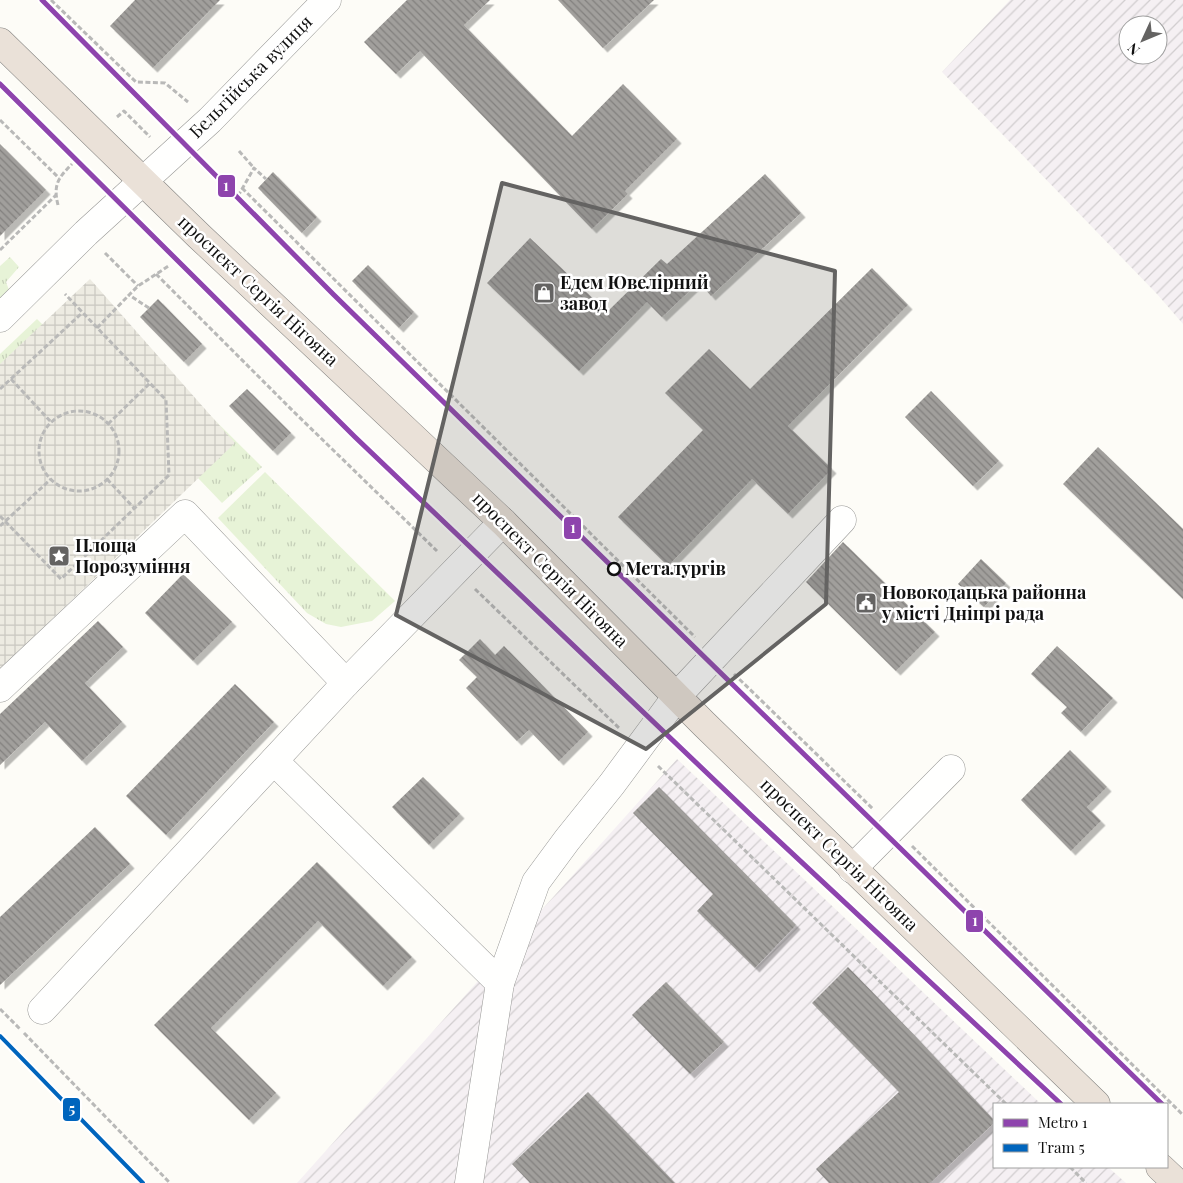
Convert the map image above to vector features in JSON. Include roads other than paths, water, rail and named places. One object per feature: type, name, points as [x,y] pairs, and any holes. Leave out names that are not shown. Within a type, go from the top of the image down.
[{"type":"highway","name":"проспект Сергія Нігояна","points":[[0,42],[199,236],[503,522],[852,869],[1095,1103]]},
{"type":"highway","points":[[1161,1168],[1177,1183]]},
{"type":"street","name":"Бельгійська вулиця","points":[[0,318],[86,233],[210,120],[327,0]]},
{"type":"street","points":[[0,688],[184,514],[346,683]]},
{"type":"street","points":[[469,1183],[500,983],[536,882],[677,696],[842,520]]},
{"type":"street","points":[[42,1010],[346,683],[503,522]]},
{"type":"street","points":[[274,761],[500,983]]},
{"type":"street","points":[[852,869],[951,769]]},
{"type":"metro line","name":"1","points":[[42,0],[334,295],[1161,1103]]},
{"type":"metro line","name":"1","points":[[0,84],[355,437],[751,815],[1060,1103]]},
{"type":"tram line","name":"5","points":[[0,1036],[143,1183]]},
{"type":"place","name":"Едем Ювелірний завод","points":[[544,293]]},
{"type":"place","name":"Площа Порозуміння","points":[[59,556]]},
{"type":"place","name":"Металургів","points":[[614,569]]},
{"type":"place","name":"Новокодацька районна у місті Дніпрі рада","points":[[866,603]]}]
